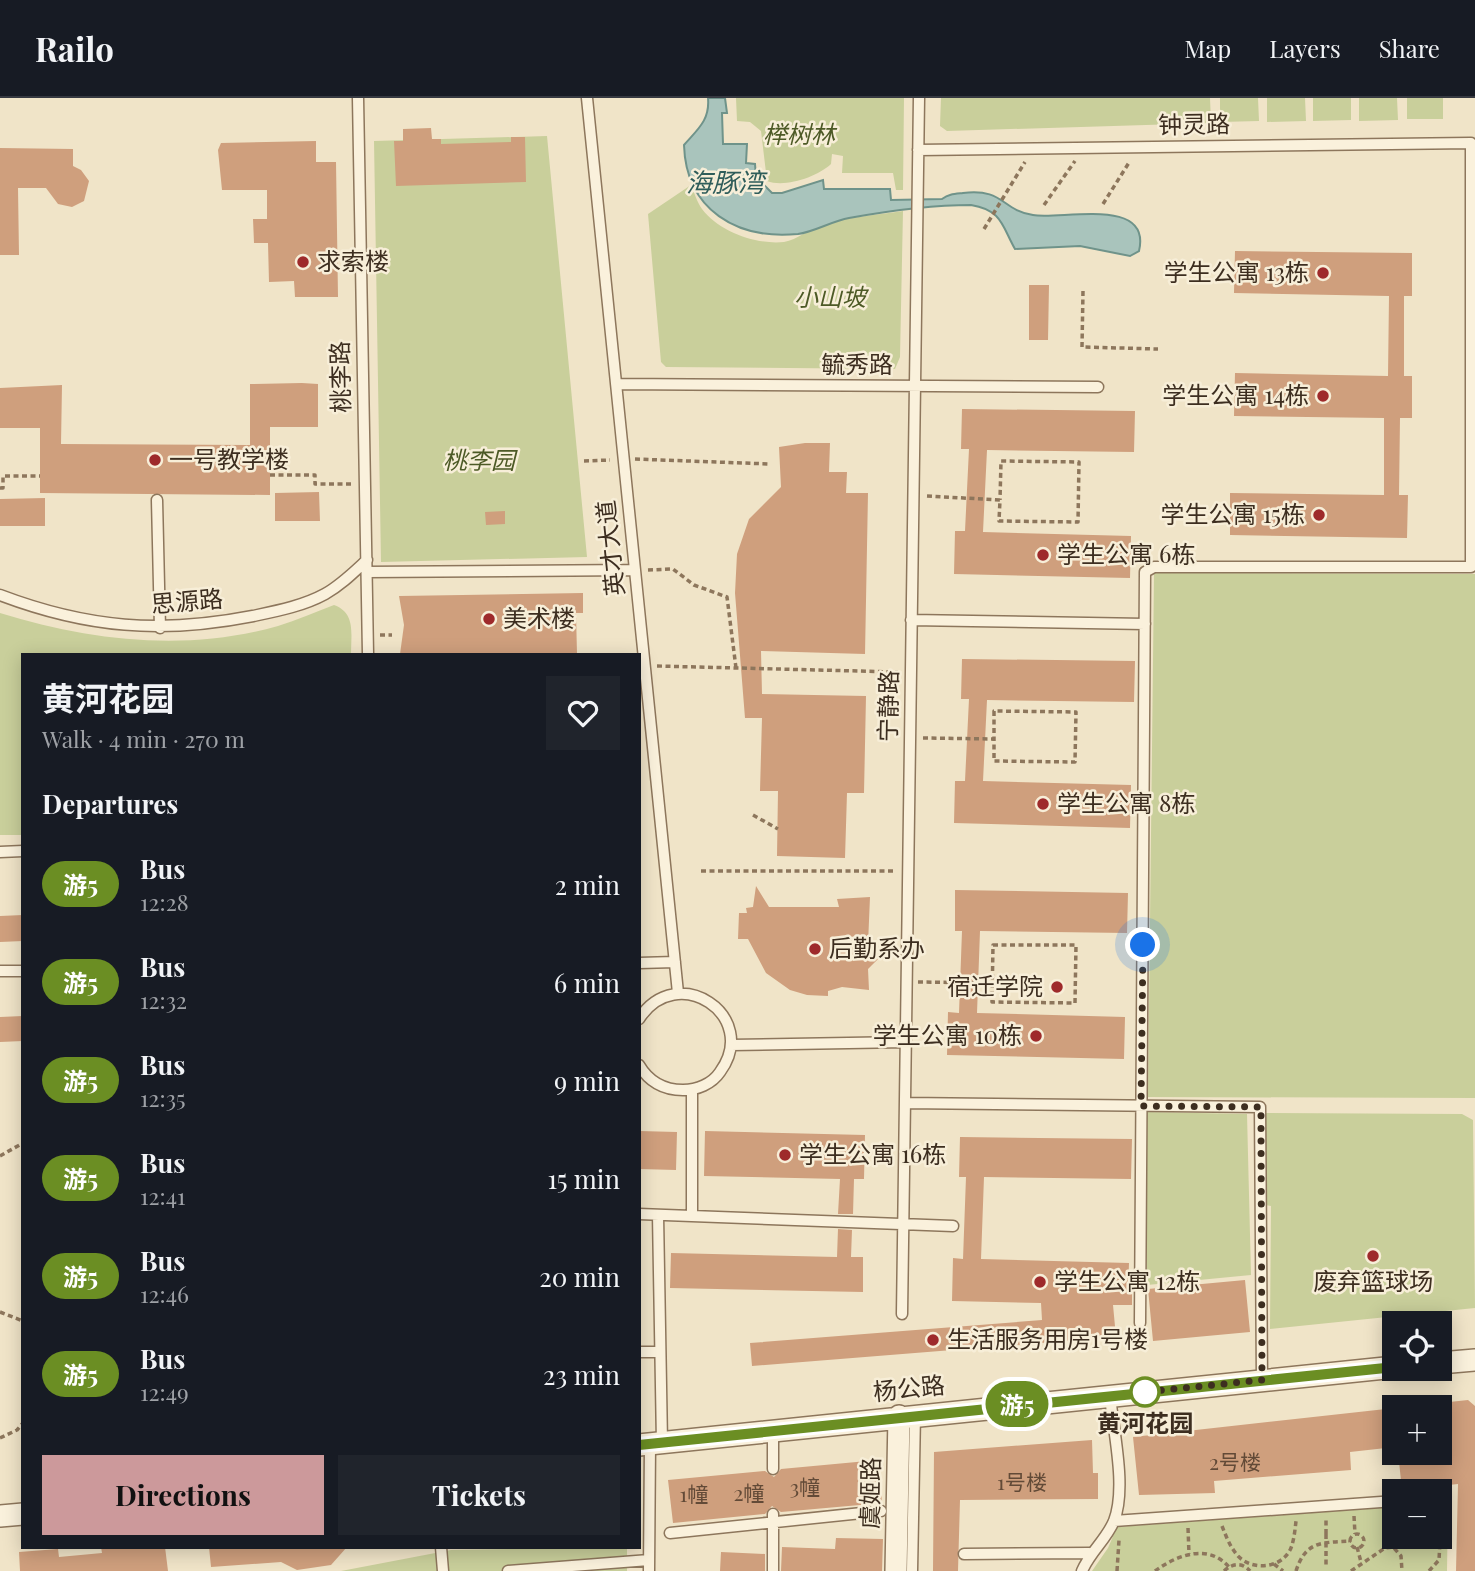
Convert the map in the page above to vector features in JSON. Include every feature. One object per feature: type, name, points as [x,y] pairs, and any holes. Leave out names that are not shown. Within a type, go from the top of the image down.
[{"type":"street","points":[[1452,1362],[1475,1360]]},
{"type":"street","name":"杨公路","points":[[650,1444],[907,1415],[1382,1368]]},
{"type":"street","name":"虞姬路","points":[[895,1571],[907,1415]]},
{"type":"street","points":[[0,1516],[21,1514]]},
{"type":"lane","name":"桃李路","points":[[358,98],[368,653]]},
{"type":"lane","name":"英才大道","points":[[587,98],[678,993]]},
{"type":"lane","name":"宁静路","points":[[902,1314],[919,98]]},
{"type":"lane","name":"钟灵路","points":[[918,150],[1471,143],[1471,567],[1154,567],[1145,572],[1145,624]]},
{"type":"lane","name":"毓秀路","points":[[616,384],[1098,387]]},
{"type":"lane","points":[[157,500],[160,628]]},
{"type":"lane","name":"思源路","points":[[0,595],[42,611],[101,624],[160,628],[211,624],[281,610],[323,595],[366,560]]},
{"type":"lane","points":[[367,572],[635,570]]},
{"type":"lane","points":[[911,620],[1145,624],[1140,1322]]},
{"type":"lane","points":[[0,852],[21,851]]},
{"type":"lane","points":[[641,963],[674,962]]},
{"type":"lane","points":[[0,971],[21,971]]},
{"type":"lane","points":[[641,1016],[649,1005],[678,993],[695,995],[710,1002],[722,1013],[730,1028],[731,1045],[727,1062],[718,1076],[692,1090],[671,1090],[657,1084],[641,1067]]},
{"type":"lane","points":[[731,1045],[906,1042]]},
{"type":"lane","points":[[692,1090],[692,1215]]},
{"type":"lane","points":[[905,1102],[1261,1107],[1262,1380]]},
{"type":"lane","points":[[641,1214],[953,1226]]},
{"type":"lane","points":[[508,1571],[649,1566],[650,1444],[660,1352],[658,1214]]},
{"type":"lane","points":[[641,1352],[660,1352]]},
{"type":"lane","points":[[1082,1571],[1089,1553],[1117,1521],[1119,1485],[1110,1395]]},
{"type":"lane","points":[[907,1415],[912,1571]]},
{"type":"lane","points":[[773,1430],[773,1469]]},
{"type":"lane","points":[[1117,1521],[1382,1502]]},
{"type":"lane","points":[[670,1533],[773,1519],[881,1511]]},
{"type":"lane","points":[[773,1519],[773,1571]]},
{"type":"lane","points":[[441,1549],[443,1571]]},
{"type":"lane","points":[[964,1554],[1089,1553]]},
{"type":"path","points":[[1103,204],[1131,159]]},
{"type":"path","points":[[1044,205],[1075,160]]},
{"type":"path","points":[[984,229],[1026,161]]},
{"type":"path","points":[[1083,291],[1082,347],[1158,349]]},
{"type":"path","points":[[584,461],[663,458],[769,464]]},
{"type":"path","points":[[1001,461],[1079,463],[1078,522],[999,521],[1000,500],[1001,461]]},
{"type":"path","points":[[270,475],[316,475],[316,484],[364,484]]},
{"type":"path","points":[[0,488],[3,488],[2,476],[40,476]]},
{"type":"path","points":[[913,496],[1000,500]]},
{"type":"path","points":[[635,570],[673,569],[694,585],[727,597],[736,668]]},
{"type":"path","points":[[644,666],[911,672]]},
{"type":"path","points":[[994,711],[1076,712],[1075,762],[994,761],[994,739],[994,711]]},
{"type":"path","points":[[910,737],[994,739]]},
{"type":"path","points":[[752,815],[778,829]]},
{"type":"path","points":[[701,871],[908,870]]},
{"type":"path","points":[[993,945],[1076,945],[1075,1003],[992,1002],[992,983],[993,945]]},
{"type":"path","points":[[913,982],[992,983]]},
{"type":"path","points":[[0,1156],[21,1144]]},
{"type":"path","points":[[0,1312],[21,1320]]},
{"type":"path","points":[[0,1438],[21,1425]]},
{"type":"path","points":[[1155,1571],[1168,1561],[1189,1554],[1216,1556],[1226,1569],[1234,1564],[1274,1564],[1290,1550],[1298,1508]]},
{"type":"path","points":[[1217,1514],[1231,1548],[1250,1571]]},
{"type":"path","points":[[1188,1516],[1189,1554]]},
{"type":"path","points":[[1117,1521],[1117,1571]]},
{"type":"path","points":[[1326,1534],[1326,1566]]},
{"type":"path","points":[[1351,1542],[1355,1534],[1362,1535],[1364,1542],[1357,1548]]},
{"type":"path","points":[[1296,1571],[1301,1556],[1313,1545],[1351,1542],[1357,1548],[1361,1562]]},
{"type":"path","points":[[1351,1571],[1383,1549]]},
{"type":"path","points":[[1395,1549],[1401,1556],[1402,1571]]},
{"type":"path","points":[[1429,1571],[1441,1554],[1441,1549]]},
{"type":"path","points":[[1274,1564],[1283,1571]]},
{"type":"green space","name":"榉树林","points":[[736,98],[904,98],[903,190],[896,190],[893,173],[842,173],[843,156],[832,154],[831,164],[809,177],[783,183],[767,181],[761,131],[750,122],[737,121]]},
{"type":"green space","points":[[941,98],[1210,98],[1211,123],[947,131],[940,126]]},
{"type":"green space","points":[[1220,98],[1258,98],[1259,121],[1220,122]]},
{"type":"green space","points":[[1267,98],[1305,98],[1306,121],[1267,122]]},
{"type":"green space","points":[[1313,98],[1351,98],[1351,120],[1313,121]]},
{"type":"green space","points":[[1359,98],[1397,98],[1398,120],[1359,121]]},
{"type":"green space","points":[[1407,98],[1443,98],[1443,119],[1407,119]]},
{"type":"green space","name":"桃李园","points":[[547,136],[587,557],[381,562],[374,141]]},
{"type":"green space","name":"小山坡","points":[[691,185],[702,209],[709,217],[739,235],[762,241],[784,242],[823,224],[903,211],[900,357],[895,369],[666,367],[661,362],[648,214]]},
{"type":"green space","points":[[1154,573],[1475,574],[1475,1098],[1148,1097]]},
{"type":"green space","points":[[334,605],[346,613],[349,619],[351,653],[21,653],[21,835],[0,835],[0,613],[69,630],[139,640],[209,639],[278,626]]},
{"type":"green space","points":[[1146,1112],[1247,1114],[1251,1275],[1147,1285]]},
{"type":"green space","points":[[1264,1113],[1462,1114],[1473,1120],[1475,1308],[1382,1311],[1382,1318],[1270,1329],[1271,1206],[1265,1205]]},
{"type":"green space","points":[[1382,1508],[1382,1549],[1447,1549],[1447,1571],[1092,1571],[1108,1548],[1117,1527]]},
{"type":"green space","points":[[627,1549],[627,1571],[341,1571],[451,1550]]},
{"type":"water","name":"海豚湾","points":[[708,98],[725,98],[727,113],[722,113],[723,144],[747,144],[746,163],[755,164],[756,177],[772,193],[782,193],[823,180],[824,189],[890,189],[891,200],[942,199],[949,195],[976,192],[995,196],[1014,209],[1033,215],[1101,214],[1119,217],[1132,223],[1139,234],[1139,251],[1130,256],[1080,246],[1015,249],[1004,226],[995,215],[971,205],[925,207],[864,215],[798,234],[776,235],[736,226],[705,203],[694,187],[687,168],[684,145],[705,118]]},
{"type":"building","points":[[431,128],[432,139],[441,139],[441,144],[511,142],[511,137],[525,137],[526,182],[396,186],[394,141],[403,141],[403,129]]},
{"type":"building","points":[[316,141],[316,162],[336,162],[338,297],[295,297],[294,281],[269,282],[268,243],[254,243],[253,219],[267,219],[267,190],[222,190],[218,150],[221,143]]},
{"type":"building","points":[[0,148],[73,149],[73,166],[81,170],[89,181],[84,201],[72,207],[58,204],[46,188],[18,188],[19,255],[0,255]]},
{"type":"building","points":[[1235,251],[1412,253],[1412,296],[1404,296],[1404,376],[1412,376],[1412,418],[1400,418],[1399,495],[1408,495],[1407,538],[1230,535],[1230,493],[1384,495],[1384,418],[1234,416],[1235,373],[1388,376],[1389,296],[1234,293]]},
{"type":"building","points":[[1029,285],[1049,285],[1048,340],[1029,340]]},
{"type":"building","name":"一号教学楼","points":[[250,384],[318,384],[318,427],[270,427],[270,495],[40,493],[40,428],[0,428],[0,388],[62,385],[61,444],[250,445]]},
{"type":"building","points":[[962,409],[1135,411],[1134,452],[987,450],[983,532],[1131,536],[1130,578],[954,574],[955,531],[965,531],[969,449],[961,449]]},
{"type":"building","points":[[830,443],[829,472],[847,472],[846,493],[868,493],[865,654],[761,651],[762,694],[866,696],[864,793],[847,793],[845,858],[777,856],[778,791],[760,791],[762,718],[745,718],[735,593],[737,554],[749,519],[781,487],[779,447]]},
{"type":"building","points":[[319,492],[320,521],[275,521],[275,493]]},
{"type":"building","points":[[45,498],[45,526],[0,526],[0,499]]},
{"type":"building","points":[[505,511],[505,524],[486,525],[485,512]]},
{"type":"building","name":"美术楼","points":[[583,593],[583,613],[576,613],[577,653],[400,653],[404,625],[399,596]]},
{"type":"building","points":[[962,659],[1135,661],[1134,702],[987,700],[983,781],[1131,785],[1130,828],[954,823],[955,781],[965,781],[969,699],[961,699]]},
{"type":"building","name":"后勤系办","points":[[756,886],[769,907],[839,907],[837,899],[870,897],[868,944],[878,944],[878,959],[868,969],[869,990],[842,987],[828,991],[828,996],[807,995],[790,990],[766,973],[748,939],[738,939],[739,913],[747,913],[746,908],[753,907]]},
{"type":"building","points":[[955,890],[1128,893],[1127,933],[980,931],[977,1013],[1125,1017],[1124,1059],[947,1055],[948,1012],[959,1013],[962,931],[955,931]]},
{"type":"building","points":[[21,915],[21,941],[0,942],[0,916]]},
{"type":"building","points":[[21,1016],[21,1041],[0,1042],[0,1017]]},
{"type":"building","points":[[641,1131],[677,1132],[676,1170],[641,1169]]},
{"type":"building","name":"学生公寓 16栋","points":[[705,1131],[865,1135],[864,1179],[854,1179],[853,1214],[838,1214],[840,1179],[704,1176]]},
{"type":"building","points":[[960,1137],[1132,1139],[1131,1179],[984,1177],[981,1259],[1129,1263],[1128,1291],[1132,1291],[1132,1305],[1113,1305],[1116,1337],[752,1366],[750,1343],[1042,1320],[1041,1303],[952,1301],[953,1258],[963,1259],[966,1177],[959,1177]]},
{"type":"building","points":[[838,1229],[852,1230],[851,1257],[863,1257],[863,1292],[670,1288],[671,1253],[837,1257]]},
{"type":"building","points":[[1245,1280],[1250,1332],[1153,1341],[1148,1289]]},
{"type":"building","points":[[1468,1400],[1475,1406],[1475,1571],[1456,1571],[1458,1484],[1452,1485],[1452,1479],[1401,1479],[1399,1465],[1452,1465],[1452,1402]]},
{"type":"building","points":[[1382,1409],[1382,1448],[1350,1452],[1351,1470],[1214,1481],[1215,1493],[1139,1495],[1133,1437]]},
{"type":"building","points":[[1092,1440],[1093,1473],[1098,1473],[1098,1499],[960,1500],[958,1571],[933,1571],[934,1452]]},
{"type":"building","points":[[878,1460],[882,1503],[781,1512],[772,1506],[765,1514],[673,1523],[668,1480],[765,1471],[774,1477],[781,1469]]},
{"type":"building","points":[[836,1538],[883,1539],[882,1571],[781,1571],[782,1547],[835,1549]]},
{"type":"building","points":[[58,1549],[59,1557],[102,1553],[101,1549],[165,1549],[168,1571],[20,1571],[19,1552]]},
{"type":"building","points":[[209,1549],[345,1549],[331,1565],[297,1570],[281,1562],[211,1567]]},
{"type":"building","points":[[721,1552],[765,1554],[765,1571],[720,1571]]},
{"type":"bus line","name":"游5","points":[[641,1445],[899,1416],[1382,1368]]},
{"type":"place","name":"求索楼","points":[[303,262]]},
{"type":"place","name":"学生公寓 13栋","points":[[1323,273]]},
{"type":"place","name":"学生公寓 14栋","points":[[1323,396]]},
{"type":"place","name":"一号教学楼","points":[[155,460]]},
{"type":"place","name":"学生公寓 15栋","points":[[1319,515]]},
{"type":"place","name":"学生公寓 6栋","points":[[1043,555]]},
{"type":"place","name":"美术楼","points":[[489,619]]},
{"type":"place","name":"学生公寓 8栋","points":[[1043,804]]},
{"type":"place","name":"后勤系办","points":[[815,949]]},
{"type":"place","name":"宿迁学院","points":[[1057,987]]},
{"type":"place","name":"学生公寓 10栋","points":[[1036,1036]]},
{"type":"place","name":"学生公寓 16栋","points":[[785,1155]]},
{"type":"place","name":"废弃篮球场","points":[[1373,1256]]},
{"type":"place","name":"学生公寓 12栋","points":[[1040,1282]]},
{"type":"place","name":"生活服务用房1号楼","points":[[933,1340]]},
{"type":"place","name":"黄河花园","points":[[1145,1392]]},
{"type":"route","points":[[1143,945],[1141,1106],[1261,1107],[1262,1380],[1135,1393],[1145,1392]]}]
